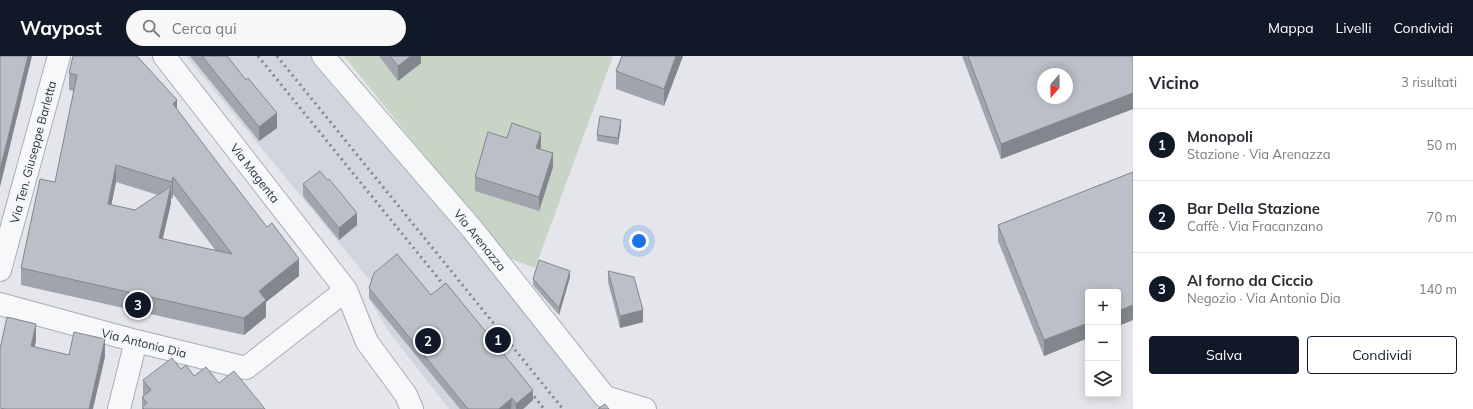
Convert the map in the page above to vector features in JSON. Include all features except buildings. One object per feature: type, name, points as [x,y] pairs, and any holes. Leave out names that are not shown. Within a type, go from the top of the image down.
[{"type":"street","name":"Via Ten. Giuseppe Barletta","points":[[0,270],[59,56]]},
{"type":"street","name":"Via Magenta","points":[[164,56],[346,290],[367,342],[406,395],[412,409]]},
{"type":"street","name":"Via Arenazza","points":[[324,56],[473,230],[605,397],[645,409]]},
{"type":"street","name":"Via Antonio Dia","points":[[0,304],[136,341],[246,368],[346,290]]},
{"type":"street","points":[[119,409],[136,341]]},
{"type":"shaded area","points":[[186,56],[318,56],[606,409],[449,409],[389,332],[369,299],[372,283]]},
{"type":"green space","points":[[344,56],[613,56],[535,268],[506,257]]},
{"type":"railway","points":[[258,56],[451,294]]},
{"type":"railway","points":[[277,56],[563,409]]},
{"type":"railway","points":[[527,387],[544,409]]},
{"type":"place","name":"Al forno da Ciccio","points":[[138,305]]},
{"type":"place","name":"Monopoli","points":[[498,340]]},
{"type":"place","name":"Bar Della Stazione","points":[[428,341]]}]
